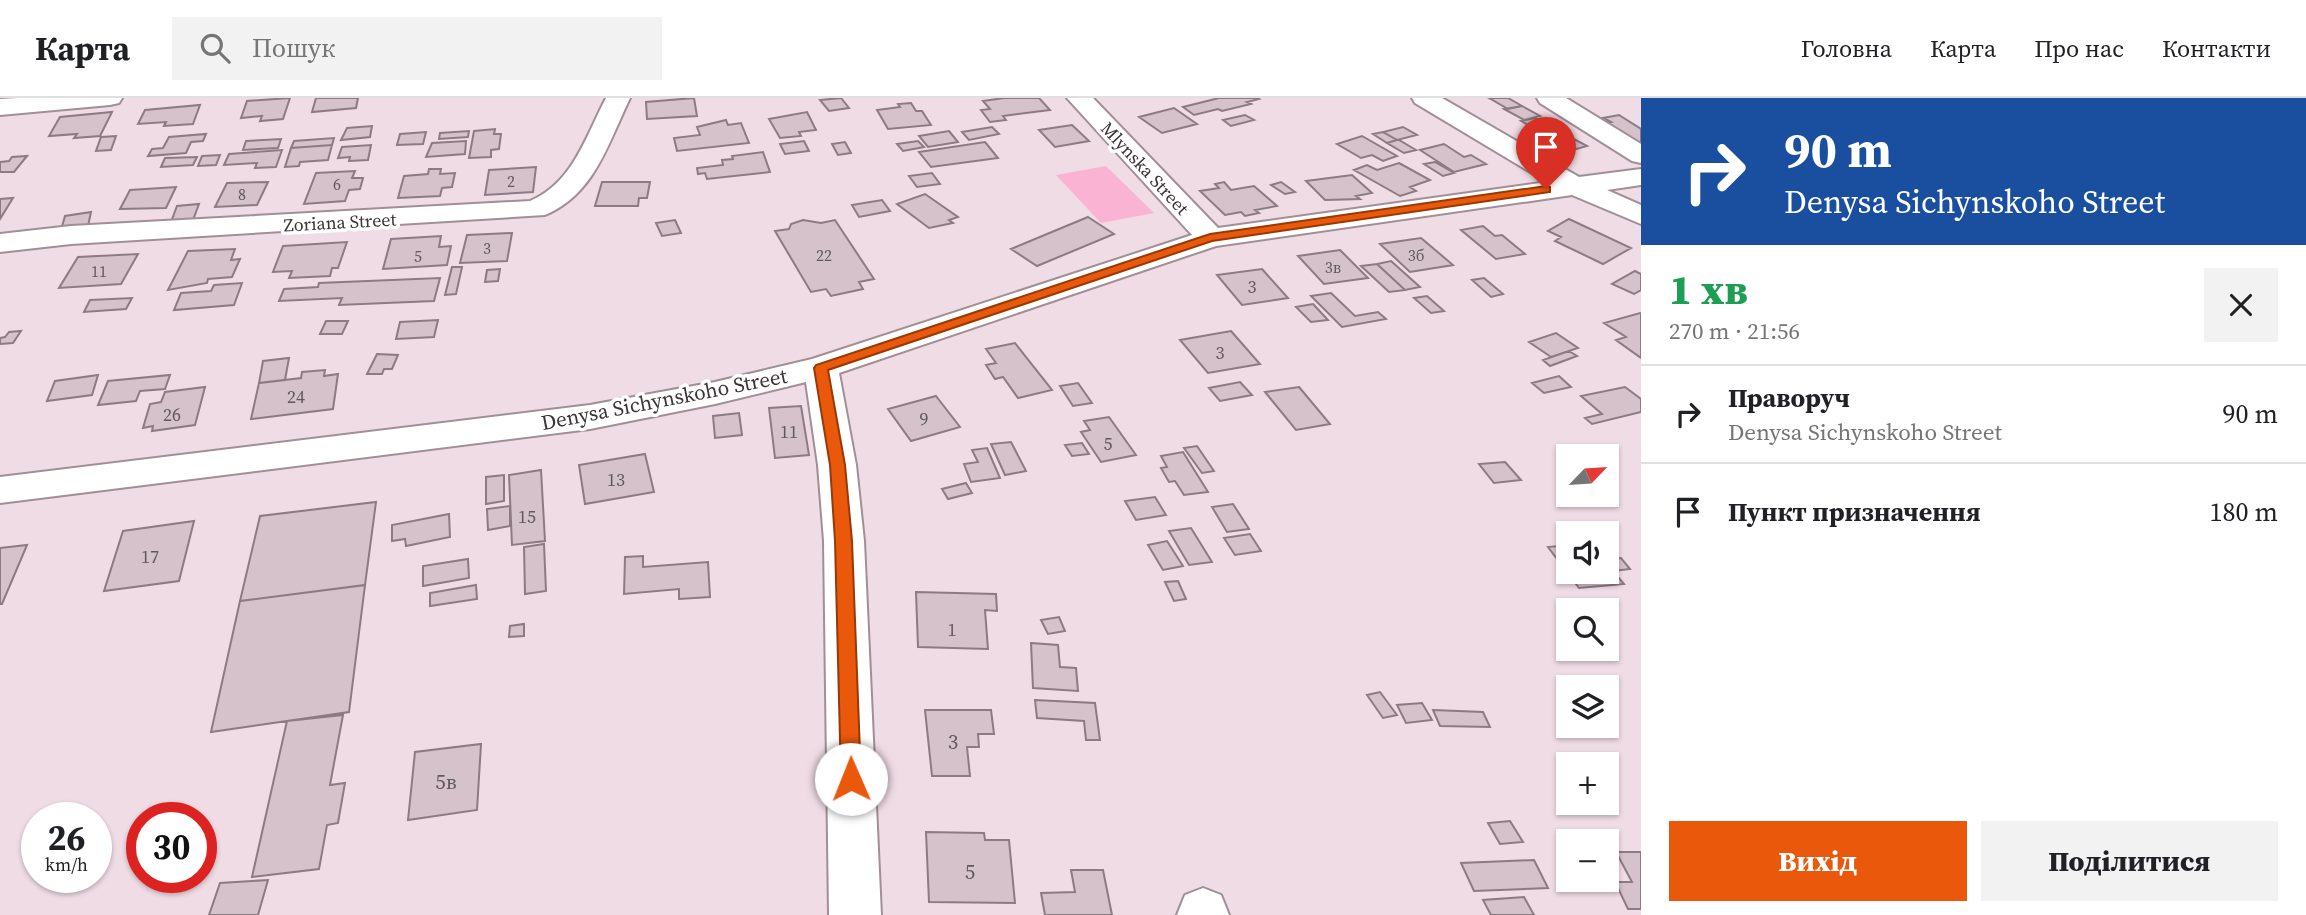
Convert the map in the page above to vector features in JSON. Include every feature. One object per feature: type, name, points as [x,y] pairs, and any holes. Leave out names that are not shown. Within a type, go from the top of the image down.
[{"type":"street","points":[[0,107],[110,98]]},
{"type":"street","name":"Zoriana Street","points":[[0,243],[71,235],[535,209],[551,204],[566,193],[589,159],[618,98]]},
{"type":"street","name":"Mlynska Street","points":[[1079,98],[1210,238]]},
{"type":"street","points":[[1424,98],[1572,186],[1641,215]]},
{"type":"street","points":[[1549,98],[1641,155]]},
{"type":"street","name":"Denysa Sichynskoho Street","points":[[0,489],[339,450],[590,416],[715,393],[821,368],[1210,238],[1641,177]]},
{"type":"street","points":[[821,368],[837,465],[844,541],[855,915]]},
{"type":"shaded area","points":[[1106,166],[1154,213],[1101,223],[1056,175]]},
{"type":"building","points":[[290,98],[283,119],[260,121],[262,116],[241,118],[247,101]]},
{"type":"building","points":[[316,98],[358,98],[356,108],[312,112]]},
{"type":"building","points":[[694,98],[697,116],[647,119],[646,102]]},
{"type":"building","points":[[841,98],[849,108],[829,111],[820,100]]},
{"type":"building","points":[[1039,98],[1050,110],[1003,116],[1006,120],[990,122],[981,110],[990,109],[983,101]]},
{"type":"building","points":[[1219,98],[1259,99],[1247,102],[1251,104],[1194,115],[1183,107]]},
{"type":"building","points":[[1489,98],[1508,98],[1522,106],[1508,109]]},
{"type":"building","points":[[911,103],[916,111],[922,111],[931,125],[888,129],[877,110],[900,107],[898,104]]},
{"type":"building","points":[[200,105],[193,124],[138,124],[145,110]]},
{"type":"building","points":[[1522,106],[1540,116],[1524,120],[1504,109]]},
{"type":"building","points":[[1174,108],[1197,124],[1162,133],[1139,117]]},
{"type":"building","points":[[112,112],[100,136],[49,136],[60,117]]},
{"type":"building","points":[[807,112],[816,130],[799,132],[801,136],[780,138],[769,119]]},
{"type":"building","points":[[1245,115],[1254,120],[1231,126],[1223,120]]},
{"type":"building","points":[[1619,115],[1641,129],[1641,148],[1602,123],[1611,122],[1603,118]]},
{"type":"building","points":[[1535,118],[1587,146],[1573,150],[1521,121]]},
{"type":"building","points":[[726,120],[728,125],[741,123],[749,143],[677,151],[674,138],[700,135],[697,127]]},
{"type":"building","points":[[1072,125],[1089,141],[1055,147],[1039,130]]},
{"type":"building","points":[[372,126],[370,137],[341,140],[347,128]]},
{"type":"building","points":[[992,127],[999,134],[969,140],[962,132]]},
{"type":"building","points":[[1403,127],[1417,135],[1397,140],[1383,132]]},
{"type":"building","points":[[495,129],[494,134],[501,134],[499,149],[491,150],[491,157],[469,158],[474,131]]},
{"type":"building","points":[[469,131],[468,137],[439,139],[440,133]]},
{"type":"building","points":[[949,131],[958,142],[928,147],[919,136]]},
{"type":"building","points":[[426,132],[423,144],[397,145],[400,134]]},
{"type":"building","points":[[1383,132],[1397,140],[1387,143],[1373,134]]},
{"type":"building","points":[[206,134],[203,141],[191,142],[186,153],[148,156],[152,149],[163,148],[169,137]]},
{"type":"building","points":[[116,136],[111,150],[96,151],[101,137]]},
{"type":"building","points":[[1362,136],[1397,156],[1383,161],[1372,155],[1361,158],[1337,144]]},
{"type":"building","points":[[334,138],[332,145],[291,148],[294,141]]},
{"type":"building","points":[[281,139],[278,148],[243,150],[246,141]]},
{"type":"building","points":[[1399,140],[1416,150],[1404,153],[1387,143]]},
{"type":"building","points":[[466,141],[465,154],[426,157],[432,143]]},
{"type":"building","points":[[804,141],[809,151],[785,154],[780,144]]},
{"type":"building","points":[[918,141],[924,147],[903,151],[897,144]]},
{"type":"building","points":[[845,142],[851,153],[838,155],[832,144]]},
{"type":"building","points":[[985,142],[998,158],[931,167],[919,152]]},
{"type":"building","points":[[1444,144],[1464,157],[1471,155],[1486,164],[1454,172],[1420,150]]},
{"type":"building","points":[[332,145],[328,160],[300,162],[299,166],[285,167],[291,148]]},
{"type":"building","points":[[371,145],[368,160],[349,161],[350,157],[338,158],[342,147]]},
{"type":"building","points":[[282,150],[276,167],[255,168],[257,163],[224,165],[229,154]]},
{"type":"building","points":[[763,152],[770,172],[707,179],[705,173],[698,174],[697,168],[723,165],[722,160],[733,159],[732,156]]},
{"type":"building","points":[[220,155],[216,165],[198,166],[202,156]]},
{"type":"building","points":[[27,156],[14,172],[0,172],[0,162],[9,161],[12,157]]},
{"type":"building","points":[[197,157],[193,165],[161,167],[165,158]]},
{"type":"building","points":[[1435,162],[1454,173],[1443,176],[1424,164]]},
{"type":"building","points":[[1399,163],[1430,180],[1410,187],[1416,191],[1400,196],[1354,170],[1367,165],[1377,170]]},
{"type":"building","points":[[536,167],[533,192],[485,195],[489,170]]},
{"type":"building","points":[[429,169],[441,169],[440,174],[455,173],[452,187],[442,188],[440,196],[398,198],[404,176],[428,174]]},
{"type":"building","points":[[355,171],[352,178],[363,178],[360,189],[349,190],[345,201],[304,204],[316,173]]},
{"type":"building","points":[[932,173],[940,184],[917,187],[909,176]]},
{"type":"building","points":[[1352,175],[1372,193],[1356,196],[1360,199],[1325,200],[1306,181]]},
{"type":"building","points":[[268,182],[257,205],[215,207],[227,183]]},
{"type":"building","points":[[602,182],[650,182],[647,198],[639,198],[638,206],[595,206]]},
{"type":"building","points":[[1224,182],[1231,190],[1254,186],[1277,206],[1255,210],[1259,213],[1245,216],[1241,212],[1225,215],[1200,191],[1219,188],[1215,184]]},
{"type":"building","points":[[1281,182],[1295,192],[1285,194],[1271,185]]},
{"type":"building","points":[[176,187],[166,208],[120,209],[130,190]]},
{"type":"building","points":[[925,194],[958,217],[949,220],[953,223],[929,228],[897,204]]},
{"type":"building","points":[[13,198],[0,219],[0,199]]},
{"type":"building","points":[[882,200],[890,211],[859,217],[852,205]]},
{"type":"building","points":[[199,204],[193,220],[171,222],[177,206]]},
{"type":"building","points":[[91,212],[88,226],[61,230],[65,216]]},
{"type":"building","points":[[1088,217],[1114,234],[1037,266],[1011,249]]},
{"type":"building","points":[[1569,219],[1631,248],[1603,264],[1555,241],[1561,237],[1548,231]]},
{"type":"building","points":[[675,220],[681,233],[662,236],[656,223]]},
{"type":"building","points":[[803,220],[821,223],[835,220],[874,279],[859,282],[863,289],[831,296],[826,289],[811,292],[775,231],[789,229],[791,224]]},
{"type":"building","points":[[1483,226],[1495,236],[1502,235],[1525,254],[1496,259],[1461,230]]},
{"type":"building","points":[[512,233],[507,261],[460,263],[467,235]]},
{"type":"building","points":[[441,236],[439,247],[451,246],[447,265],[383,269],[391,239]]},
{"type":"building","points":[[1421,238],[1453,265],[1410,272],[1380,244]]},
{"type":"building","points":[[347,242],[338,268],[332,268],[330,276],[289,278],[292,271],[273,272],[283,246]]},
{"type":"building","points":[[235,249],[231,260],[240,259],[232,277],[208,279],[207,283],[168,290],[188,251]]},
{"type":"building","points":[[1340,250],[1368,278],[1324,284],[1298,256]]},
{"type":"building","points":[[138,254],[121,284],[59,288],[78,257]]},
{"type":"building","points":[[1391,261],[1420,287],[1405,290],[1377,264]]},
{"type":"building","points":[[1377,264],[1405,290],[1389,292],[1361,266]]},
{"type":"building","points":[[452,267],[462,267],[456,294],[445,295]]},
{"type":"building","points":[[500,269],[498,281],[485,282],[487,270]]},
{"type":"building","points":[[1262,269],[1288,298],[1242,305],[1217,275]]},
{"type":"building","points":[[1635,271],[1641,274],[1641,290],[1634,294],[1612,284]]},
{"type":"building","points":[[440,278],[434,301],[339,305],[342,298],[279,301],[284,289],[318,287],[319,283]]},
{"type":"building","points":[[1484,278],[1503,294],[1491,297],[1472,280]]},
{"type":"building","points":[[242,283],[234,305],[174,310],[181,293],[211,291],[214,285]]},
{"type":"building","points":[[1331,293],[1355,316],[1378,312],[1386,319],[1342,327],[1311,296]]},
{"type":"building","points":[[1427,296],[1444,311],[1431,313],[1414,298]]},
{"type":"building","points":[[132,298],[126,309],[84,312],[90,300]]},
{"type":"building","points":[[1313,304],[1328,320],[1311,322],[1296,307]]},
{"type":"building","points":[[1640,313],[1641,358],[1616,340],[1626,337],[1604,323]]},
{"type":"building","points":[[438,320],[434,337],[396,339],[400,322]]},
{"type":"building","points":[[326,321],[348,321],[342,334],[320,334]]},
{"type":"building","points":[[21,331],[13,343],[0,344],[0,338],[9,332]]},
{"type":"building","points":[[1231,331],[1260,364],[1208,373],[1180,340]]},
{"type":"building","points":[[1556,333],[1578,348],[1551,357],[1529,342]]},
{"type":"building","points":[[1015,343],[1052,390],[1018,398],[1003,377],[995,379],[986,365],[996,363],[986,349]]},
{"type":"building","points":[[1569,351],[1577,356],[1550,366],[1543,360]]},
{"type":"building","points":[[377,354],[398,355],[392,369],[384,369],[382,374],[367,374]]},
{"type":"building","points":[[289,358],[285,380],[259,383],[263,361]]},
{"type":"building","points":[[325,370],[324,376],[338,374],[333,409],[251,419],[259,383],[301,378],[302,372]]},
{"type":"building","points":[[98,375],[92,395],[47,401],[55,381]]},
{"type":"building","points":[[170,375],[165,389],[140,391],[136,401],[98,405],[108,381]]},
{"type":"building","points":[[1559,376],[1571,387],[1544,393],[1532,383]]},
{"type":"building","points":[[1240,382],[1252,395],[1220,401],[1209,388]]},
{"type":"building","points":[[1078,383],[1092,403],[1073,406],[1060,386]]},
{"type":"building","points":[[205,387],[195,425],[152,431],[153,426],[143,428],[150,404],[161,402],[165,392]]},
{"type":"building","points":[[1299,387],[1330,424],[1296,430],[1265,392]]},
{"type":"building","points":[[1625,387],[1641,399],[1641,412],[1592,424],[1585,418],[1602,414],[1581,396]]},
{"type":"building","points":[[936,396],[960,427],[911,441],[888,409]]},
{"type":"building","points":[[801,406],[809,455],[775,458],[769,408]]},
{"type":"building","points":[[739,413],[742,435],[715,438],[713,416]]},
{"type":"building","points":[[1109,417],[1136,455],[1101,462],[1081,432],[1090,430],[1084,421]]},
{"type":"building","points":[[1011,442],[1026,471],[1005,475],[991,444]]},
{"type":"building","points":[[1082,443],[1089,454],[1072,456],[1065,445]]},
{"type":"building","points":[[1197,446],[1214,471],[1202,473],[1184,448]]},
{"type":"building","points":[[987,448],[1000,478],[971,482],[964,464],[978,462],[972,450]]},
{"type":"building","points":[[1183,452],[1208,492],[1184,495],[1175,481],[1169,482],[1161,468],[1167,467],[1161,456]]},
{"type":"building","points":[[645,454],[654,492],[585,504],[579,465]]},
{"type":"building","points":[[1505,462],[1521,480],[1494,483],[1479,464]]},
{"type":"building","points":[[541,470],[545,541],[512,545],[509,475]]},
{"type":"building","points":[[504,475],[504,501],[486,504],[486,477]]},
{"type":"building","points":[[966,483],[972,493],[948,499],[942,489]]},
{"type":"building","points":[[1155,497],[1166,515],[1136,520],[1125,501]]},
{"type":"building","points":[[376,502],[365,585],[240,601],[260,516]]},
{"type":"building","points":[[1233,504],[1249,529],[1227,532],[1212,507]]},
{"type":"building","points":[[510,506],[510,526],[488,530],[487,509]]},
{"type":"building","points":[[449,514],[450,537],[406,546],[405,539],[392,541],[392,525]]},
{"type":"building","points":[[194,521],[179,581],[104,591],[123,531]]},
{"type":"building","points":[[1191,528],[1212,562],[1189,565],[1169,531]]},
{"type":"building","points":[[1250,534],[1261,551],[1235,555],[1224,538]]},
{"type":"building","points":[[1167,541],[1183,566],[1163,570],[1148,545]]},
{"type":"building","points":[[544,544],[546,591],[525,594],[524,547]]},
{"type":"building","points":[[27,545],[2,604],[0,604],[0,548]]},
{"type":"building","points":[[1556,546],[1556,558],[1548,547]]},
{"type":"building","points":[[643,556],[643,567],[708,562],[710,597],[679,599],[679,589],[624,594],[625,557]]},
{"type":"building","points":[[1619,558],[1621,558],[1630,569],[1619,570]]},
{"type":"building","points":[[468,559],[469,578],[423,586],[423,566]]},
{"type":"building","points":[[1619,578],[1624,584],[1579,588],[1576,584],[1619,584]]},
{"type":"building","points":[[1178,581],[1186,599],[1174,601],[1165,582]]},
{"type":"building","points":[[365,585],[349,712],[211,732],[240,601]]},
{"type":"building","points":[[476,585],[477,599],[430,606],[430,593]]},
{"type":"building","points":[[916,592],[996,594],[997,611],[985,610],[988,649],[918,647]]},
{"type":"building","points":[[1059,617],[1065,631],[1048,634],[1041,620]]},
{"type":"building","points":[[524,624],[524,636],[509,637],[510,626]]},
{"type":"building","points":[[1031,643],[1058,645],[1060,667],[1076,668],[1078,691],[1033,688]]},
{"type":"building","points":[[1380,692],[1397,715],[1383,718],[1367,695]]},
{"type":"building","points":[[1035,700],[1095,703],[1100,740],[1086,740],[1084,721],[1037,718]]},
{"type":"building","points":[[1422,703],[1432,720],[1406,723],[1397,705]]},
{"type":"building","points":[[925,710],[991,710],[994,734],[978,734],[979,747],[967,747],[970,776],[932,776]]},
{"type":"building","points":[[1433,710],[1483,712],[1490,727],[1440,726]]},
{"type":"building","points":[[343,715],[330,785],[345,783],[338,823],[327,825],[319,869],[252,877],[287,721]]},
{"type":"building","points":[[481,744],[477,810],[408,820],[415,752]]},
{"type":"building","points":[[1510,821],[1523,842],[1500,844],[1488,823]]},
{"type":"building","points":[[926,832],[984,833],[985,840],[1009,840],[1015,903],[929,902]]},
{"type":"building","points":[[1619,852],[1641,852],[1641,909],[1628,909],[1619,890],[1619,882],[1632,882],[1619,858]]},
{"type":"building","points":[[1534,860],[1548,888],[1474,891],[1461,863]]},
{"type":"building","points":[[1071,870],[1103,870],[1112,915],[1045,915],[1041,893],[1075,892]]},
{"type":"building","points":[[268,880],[258,915],[209,915],[220,883]]},
{"type":"building","points":[[1524,897],[1534,915],[1491,915],[1483,900]]},
{"type":"route","points":[[851,779],[844,541],[837,465],[821,368],[1210,238],[1546,189]]}]
